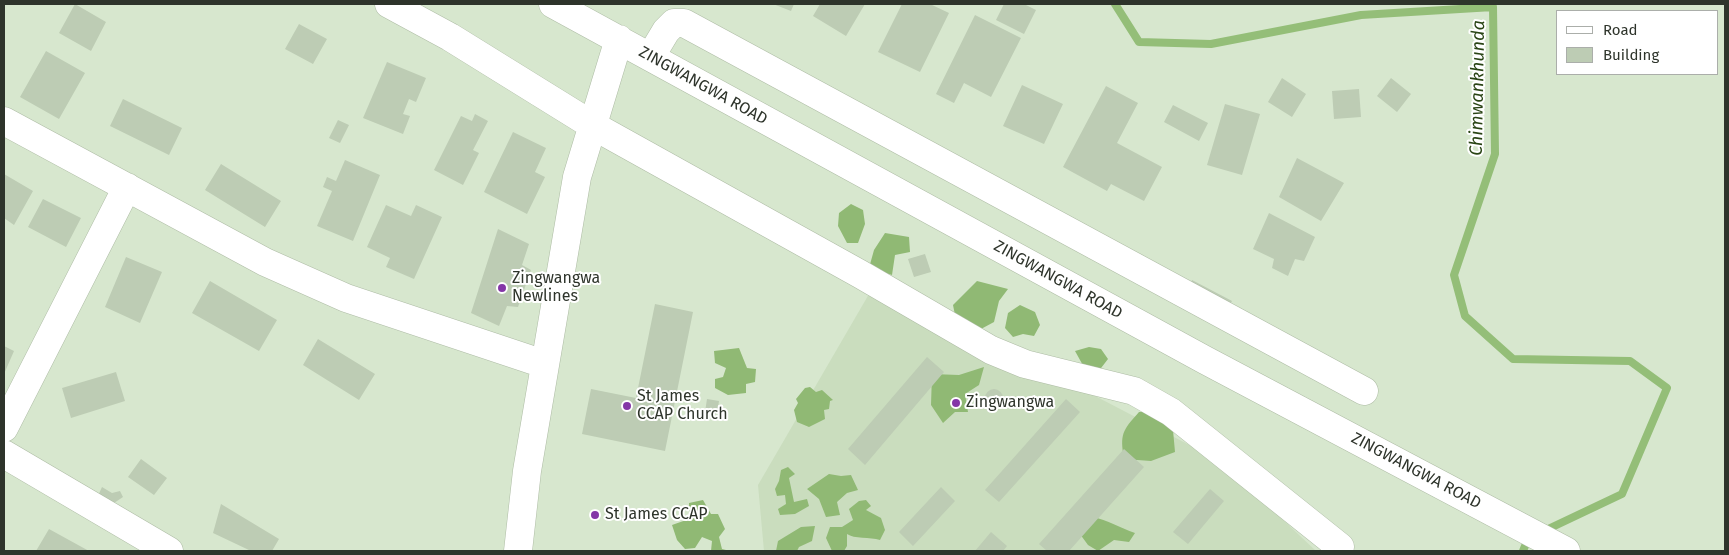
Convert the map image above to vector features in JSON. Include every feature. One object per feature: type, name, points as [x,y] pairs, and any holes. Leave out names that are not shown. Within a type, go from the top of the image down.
[{"type":"street","points":[[389,4],[450,37],[592,125],[860,274],[992,350],[1025,364],[1134,391],[1171,412],[1340,547]]},
{"type":"street","name":"ZINGWANGWA ROAD","points":[[553,4],[1196,355],[1566,551]]},
{"type":"street","points":[[651,56],[666,31],[674,23],[684,23],[1364,391]]},
{"type":"street","points":[[518,551],[527,471],[577,177],[619,39]]},
{"type":"street","points":[[4,121],[208,233],[266,262],[346,298],[544,364]]},
{"type":"street","points":[[4,428],[127,187]]},
{"type":"street","points":[[4,454],[170,551]]},
{"type":"shaded area","name":"Zingwangwa","points":[[876,282],[1222,462],[1316,551],[764,551],[758,485]]},
{"type":"green space","points":[[851,204],[863,210],[865,224],[858,243],[847,243],[838,226],[839,213]]},
{"type":"green space","points":[[885,233],[909,237],[910,252],[895,255],[892,275],[869,268],[874,250]]},
{"type":"green space","points":[[977,281],[1008,289],[999,301],[994,322],[981,329],[957,325],[953,305]]},
{"type":"green space","points":[[1020,305],[1035,312],[1040,325],[1034,336],[1023,334],[1013,337],[1005,328],[1008,313]]},
{"type":"green space","points":[[1089,347],[1101,349],[1108,359],[1098,372],[1090,378],[1075,351]]},
{"type":"green space","points":[[739,348],[747,368],[756,369],[755,382],[746,384],[746,393],[728,395],[715,388],[715,379],[723,377],[726,368],[715,363],[714,351]]},
{"type":"green space","points":[[984,367],[979,385],[965,394],[968,412],[955,412],[943,423],[931,405],[932,374],[959,375]]},
{"type":"green space","points":[[810,387],[816,392],[822,390],[833,400],[830,401],[829,409],[824,410],[825,419],[809,427],[797,422],[794,410],[798,403],[796,399],[805,388]]},
{"type":"green space","points":[[1155,411],[1173,430],[1175,452],[1151,461],[1124,459],[1122,444],[1124,433],[1129,424],[1139,412]]},
{"type":"green space","points":[[788,467],[795,474],[789,478],[794,502],[807,499],[809,506],[795,514],[780,515],[778,509],[786,504],[785,495],[777,496],[775,489],[781,470]]},
{"type":"green space","points":[[829,474],[851,475],[858,490],[847,493],[837,502],[840,515],[826,517],[819,499],[807,489]]},
{"type":"green space","points":[[703,500],[711,514],[718,514],[725,529],[719,537],[722,549],[730,551],[711,551],[712,541],[702,537],[695,548],[685,549],[677,540],[672,525],[689,519],[689,503]]},
{"type":"green space","points":[[866,500],[871,506],[866,510],[881,518],[885,530],[880,540],[854,537],[847,534],[847,546],[844,551],[832,551],[826,538],[830,527],[842,527],[853,520],[849,509],[859,501]]},
{"type":"green space","points":[[1092,517],[1135,533],[1129,542],[1114,540],[1098,551],[1088,545],[1077,530]]},
{"type":"green space","points":[[815,526],[812,541],[799,547],[797,551],[776,551],[778,541],[801,527]]},
{"type":"building","points":[[75,4],[106,22],[91,51],[59,33]]},
{"type":"building","points":[[773,4],[794,4],[791,11]]},
{"type":"building","points":[[820,4],[865,4],[846,36],[813,16]]},
{"type":"building","points":[[902,4],[930,4],[949,13],[920,72],[878,52]]},
{"type":"building","points":[[1004,4],[1024,4],[1036,10],[1024,34],[996,20]]},
{"type":"building","points":[[975,15],[1021,38],[991,97],[964,83],[954,103],[936,94]]},
{"type":"building","points":[[299,24],[327,39],[313,64],[285,49]]},
{"type":"building","points":[[46,51],[85,73],[59,119],[20,97]]},
{"type":"building","points":[[387,62],[426,78],[416,102],[409,99],[403,114],[410,116],[403,134],[363,118]]},
{"type":"building","points":[[1282,78],[1306,94],[1292,117],[1268,102]]},
{"type":"building","points":[[1391,78],[1411,94],[1397,112],[1377,96]]},
{"type":"building","points":[[1022,85],[1063,104],[1044,144],[1003,126]]},
{"type":"building","points":[[1106,86],[1138,103],[1117,143],[1162,167],[1144,201],[1111,184],[1107,191],[1063,167]]},
{"type":"building","points":[[1359,89],[1361,117],[1334,119],[1332,91]]},
{"type":"building","points":[[123,99],[182,128],[169,155],[110,126]]},
{"type":"building","points":[[1225,104],[1260,114],[1242,175],[1207,165]]},
{"type":"building","points":[[1173,105],[1208,123],[1199,141],[1164,122]]},
{"type":"building","points":[[475,114],[488,121],[473,150],[479,153],[463,185],[434,170],[461,116],[472,121]]},
{"type":"building","points":[[338,120],[349,125],[340,143],[329,138]]},
{"type":"building","points":[[513,132],[546,148],[535,172],[545,177],[527,214],[484,192]]},
{"type":"building","points":[[1297,158],[1344,183],[1321,221],[1279,197]]},
{"type":"building","points":[[345,160],[380,175],[353,241],[317,226],[332,191],[323,187],[327,177],[336,181]]},
{"type":"building","points":[[221,164],[281,201],[265,227],[205,190]]},
{"type":"building","points":[[4,174],[33,191],[14,225],[4,218]]},
{"type":"building","points":[[43,199],[81,218],[66,247],[28,227]]},
{"type":"building","points":[[386,205],[411,216],[416,205],[442,217],[414,279],[386,267],[390,258],[367,247]]},
{"type":"building","points":[[1269,213],[1315,237],[1304,261],[1295,259],[1288,276],[1272,268],[1274,259],[1253,249]]},
{"type":"building","name":"Zingwangwa Newlines","points":[[498,229],[529,244],[522,265],[531,270],[518,307],[507,306],[499,326],[471,313]]},
{"type":"building","points":[[925,254],[931,272],[914,277],[908,259]]},
{"type":"building","points":[[126,257],[162,272],[140,323],[105,307]]},
{"type":"building","points":[[1192,280],[1232,301],[1226,311],[1188,289]]},
{"type":"building","points":[[210,281],[277,320],[259,351],[192,313]]},
{"type":"building","points":[[655,304],[693,312],[665,451],[582,434],[591,389],[636,398]]},
{"type":"building","points":[[318,339],[375,374],[359,400],[303,365]]},
{"type":"building","points":[[4,346],[14,351],[4,374]]},
{"type":"building","points":[[927,357],[944,372],[865,465],[848,449]]},
{"type":"building","points":[[116,372],[125,401],[71,418],[62,388]]},
{"type":"building","points":[[994,389],[1000,392],[1003,398],[1000,404],[994,407],[988,404],[985,398],[988,392]]},
{"type":"building","points":[[707,399],[719,401],[717,414],[705,412]]},
{"type":"building","points":[[1066,399],[1080,412],[999,502],[985,490]]},
{"type":"building","points":[[1124,449],[1144,467],[1069,551],[1047,551],[1039,544]]},
{"type":"building","points":[[141,459],[167,478],[154,495],[128,477]]},
{"type":"building","points":[[102,487],[112,493],[120,491],[123,497],[111,505],[97,498]]},
{"type":"building","points":[[941,487],[955,501],[913,546],[899,532]]},
{"type":"building","points":[[1210,489],[1224,501],[1188,544],[1173,532]]},
{"type":"building","points":[[221,504],[279,539],[272,551],[251,551],[213,533]]},
{"type":"building","points":[[49,529],[89,551],[36,551]]},
{"type":"building","points":[[991,532],[1007,546],[1003,551],[975,551]]},
{"type":"waterway","name":"Chimwankhunda","points":[[1115,4],[1139,42],[1211,44],[1361,15],[1493,7],[1495,154],[1454,275],[1465,316],[1513,359],[1630,361],[1667,388],[1622,494],[1546,530]]},
{"type":"waterway","name":"Chimwankhunda","points":[[1523,551],[1525,546]]},
{"type":"place","name":"Zingwangwa Newlines","points":[[502,288]]},
{"type":"place","name":"Zingwangwa","points":[[956,403]]},
{"type":"place","name":"St James CCAP Church","points":[[627,406]]},
{"type":"place","name":"St James CCAP","points":[[595,515]]}]
